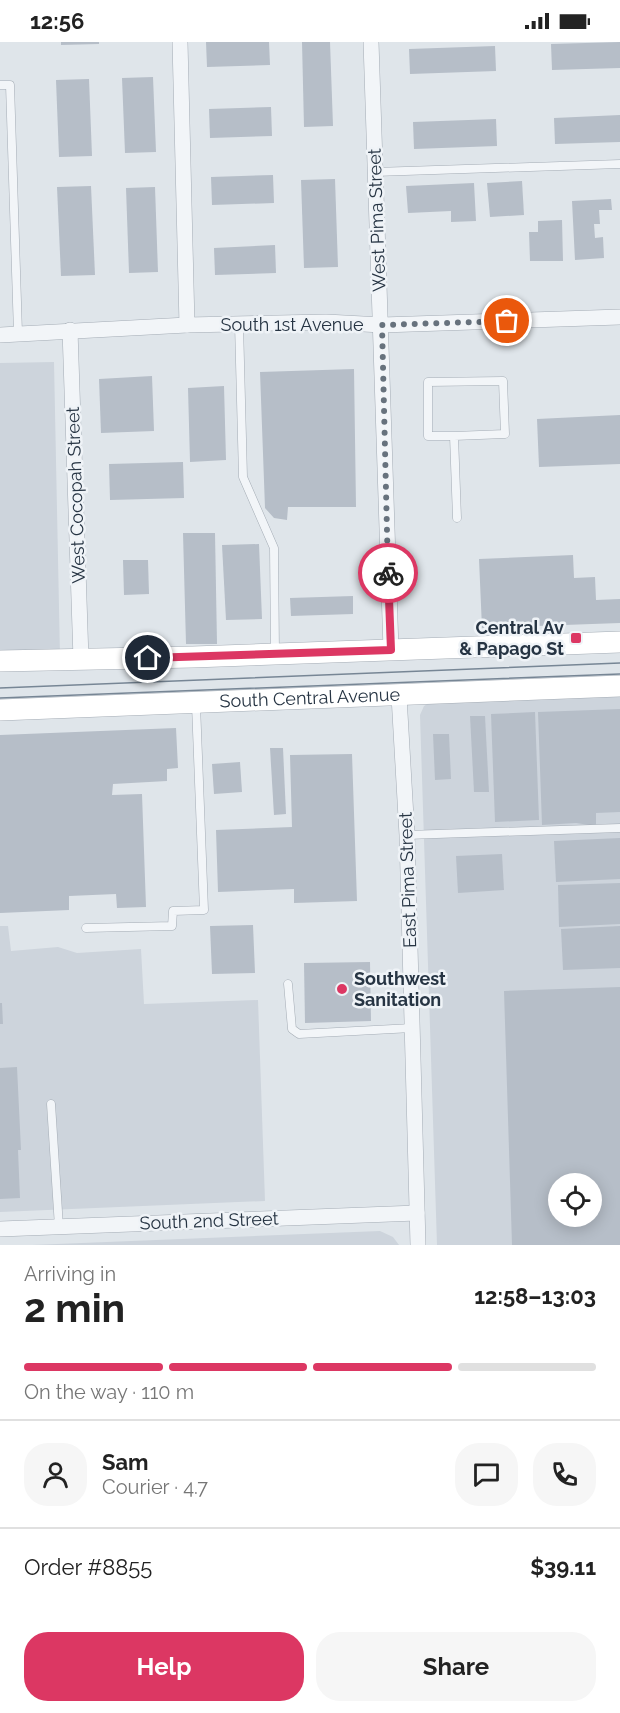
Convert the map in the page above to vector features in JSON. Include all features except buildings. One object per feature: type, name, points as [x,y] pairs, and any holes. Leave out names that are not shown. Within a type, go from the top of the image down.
[{"type":"main road","points":[[0,661],[620,642]]},
{"type":"main road","name":"South Central Avenue","points":[[0,710],[620,686]]},
{"type":"street","points":[[180,42],[187,325]]},
{"type":"street","name":"West Pima Street","points":[[371,42],[391,650]]},
{"type":"street","name":"South 1st Avenue","points":[[0,334],[187,325],[326,322],[382,325],[620,317]]},
{"type":"street","name":"West Cocopah Street","points":[[70,330],[81,659]]},
{"type":"street","name":"East Pima Street","points":[[399,696],[407,834],[418,1245]]},
{"type":"street","name":"South 2nd Street","points":[[0,1229],[417,1213]]},
{"type":"lane","points":[[0,85],[10,85],[18,333]]},
{"type":"lane","points":[[375,172],[620,164]]},
{"type":"lane","points":[[239,324],[243,477],[274,548],[275,654]]},
{"type":"lane","points":[[503,381],[506,434],[454,436],[428,436],[428,382],[503,381]]},
{"type":"lane","points":[[454,436],[457,518]]},
{"type":"lane","points":[[86,928],[172,926],[173,911],[204,910],[196,704]]},
{"type":"lane","points":[[407,834],[620,828]]},
{"type":"lane","points":[[288,984],[292,1029],[299,1034],[412,1028]]},
{"type":"lane","points":[[51,1104],[59,1227]]},
{"type":"shaded area","points":[[54,362],[60,657],[0,659],[0,363]]},
{"type":"shaded area","points":[[620,694],[620,1245],[437,1245],[420,715],[424,706],[434,700]]},
{"type":"shaded area","points":[[0,926],[8,926],[11,951],[58,947],[77,953],[141,949],[144,1004],[258,1000],[265,1201],[0,1212]]},
{"type":"shaded area","points":[[380,1231],[393,1237],[399,1245],[32,1245]]},
{"type":"tram line","points":[[0,688],[620,663]]},
{"type":"tram line","points":[[0,698],[620,674]]},
{"type":"way so far","points":[[388,573],[382,325],[507,321]]},
{"type":"place","name":"Central Av & Papago St","points":[[576,638]]},
{"type":"place","name":"Southwest Sanitation","points":[[342,989]]},
{"type":"route","points":[[148,658],[391,650],[388,573]]}]
